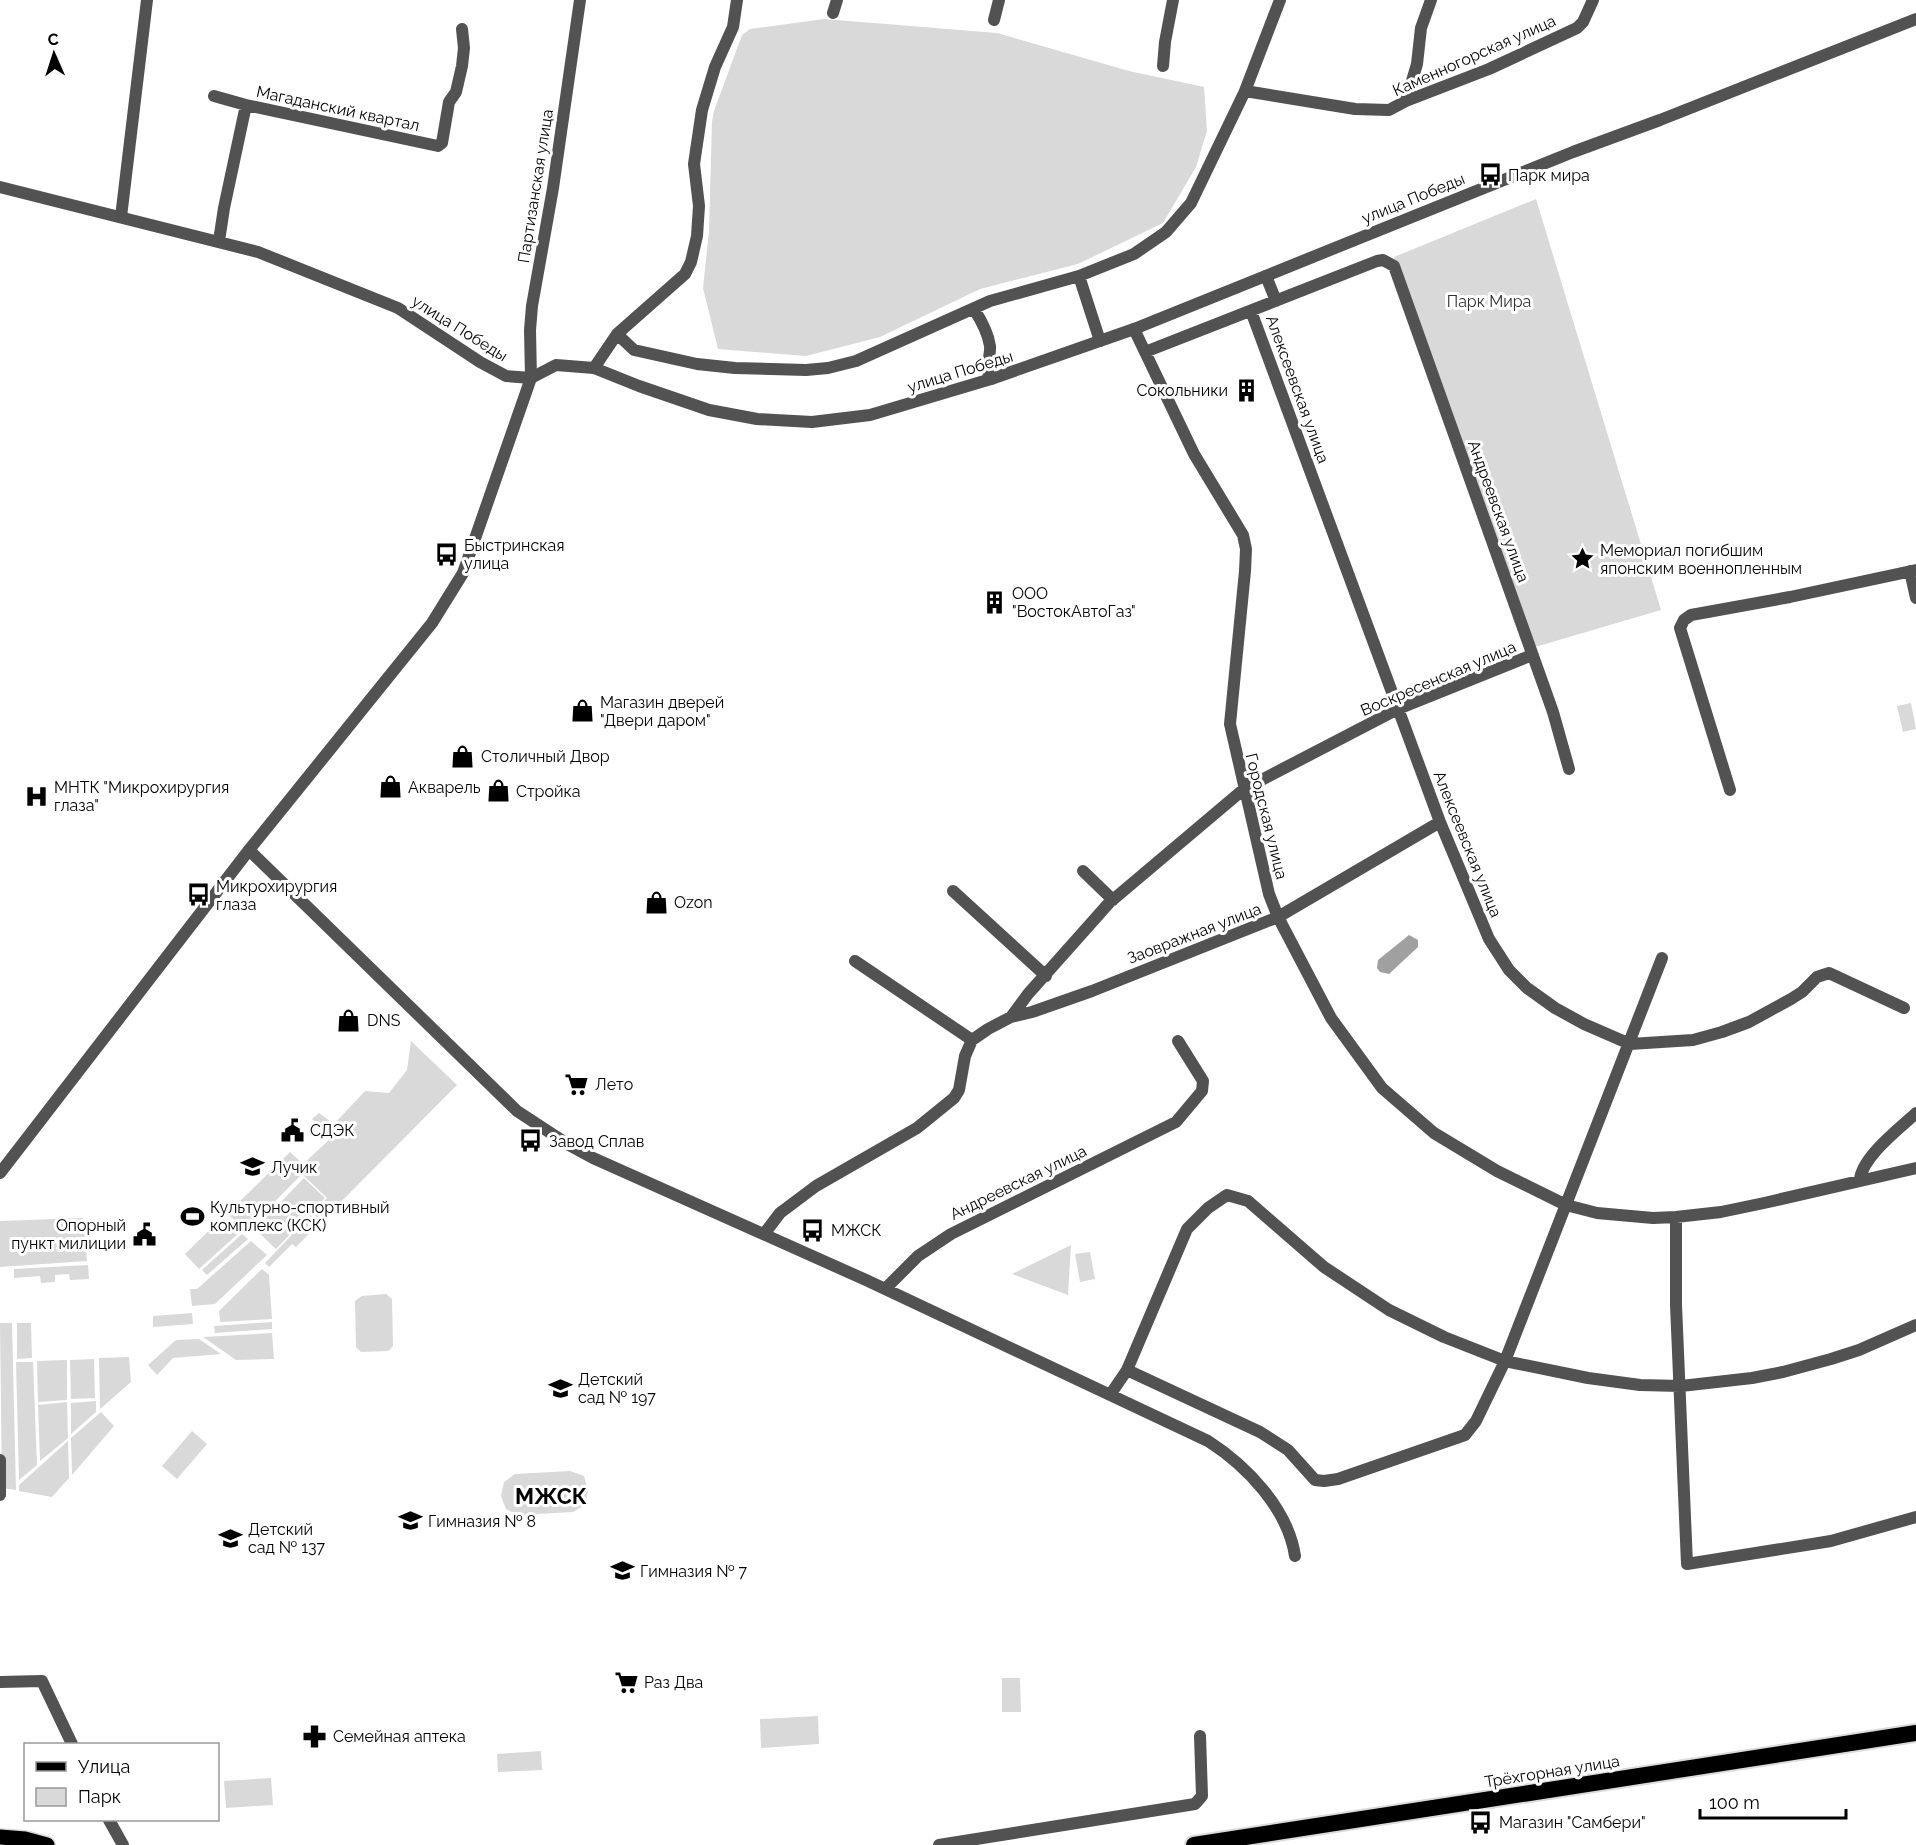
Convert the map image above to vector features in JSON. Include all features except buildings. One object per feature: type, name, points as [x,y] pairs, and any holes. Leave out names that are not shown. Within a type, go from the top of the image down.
[{"type":"highway","name":"Трёхгорная улица","points":[[1194,1845],[1916,1734]]},
{"type":"main road","points":[[0,1837],[25,1839],[48,1845]]},
{"type":"street","points":[[120,217],[147,0]]},
{"type":"street","name":"Партизанская улица","points":[[531,378],[532,306],[553,188],[580,0]]},
{"type":"street","points":[[594,368],[616,334],[685,274],[691,262],[697,236],[699,206],[694,164],[702,110],[715,67],[733,27],[737,0]]},
{"type":"street","points":[[833,13],[837,0]]},
{"type":"street","points":[[994,20],[999,0]]},
{"type":"street","points":[[1163,66],[1173,0]]},
{"type":"street","points":[[616,334],[634,350],[697,364],[735,368],[806,370],[828,368],[856,361],[990,301],[1079,276],[1134,254],[1166,232],[1191,203],[1245,91],[1280,0]]},
{"type":"street","points":[[1406,101],[1417,64],[1421,28],[1431,0]]},
{"type":"street","name":"Каменногорская улица","points":[[1245,91],[1370,111],[1389,110],[1406,101],[1489,69],[1577,28],[1583,22],[1593,0]]},
{"type":"street","name":"улица Победы","points":[[0,188],[258,252],[398,308],[506,376],[531,378],[556,365],[594,368],[709,410],[757,419],[812,422],[870,415],[991,380],[1134,329],[1573,152],[1916,19]]},
{"type":"street","name":"Магаданский квартал","points":[[219,241],[246,105],[438,146],[442,143],[449,102],[460,80],[464,48],[462,29]]},
{"type":"street","points":[[214,96],[246,105]]},
{"type":"street","name":"Андреевская улица","points":[[1276,301],[1377,261],[1383,260],[1394,266],[1553,712],[1569,769]]},
{"type":"street","points":[[1079,276],[1100,341]]},
{"type":"street","points":[[1145,352],[1276,301],[1266,276]]},
{"type":"street","points":[[974,309],[989,344],[987,369],[991,380]]},
{"type":"street","name":"Алексеевская улица","points":[[1251,311],[1440,822],[1489,939],[1509,970],[1527,988],[1555,1008],[1584,1024],[1630,1044],[1693,1040],[1722,1032],[1749,1022],[1791,999],[1817,977],[1829,973],[1904,1008]]},
{"type":"street","name":"Городская улица","points":[[1134,329],[1194,454],[1243,535],[1246,549],[1245,571],[1230,724],[1269,894],[1278,917],[1331,1018],[1382,1089],[1434,1133],[1497,1171],[1566,1205],[1606,1214],[1653,1218],[1721,1212],[1916,1168]]},
{"type":"street","points":[[0,1173],[249,850],[432,623],[463,573],[531,378]]},
{"type":"street","points":[[1730,790],[1680,628],[1684,620],[1692,615],[1790,597],[1913,570],[1916,598]]},
{"type":"street","name":"Воскресенская улица","points":[[1011,1017],[1117,897],[1244,789],[1398,709],[1532,655]]},
{"type":"street","name":"Заовражная улица","points":[[1011,1017],[1092,991],[1278,917],[1440,822]]},
{"type":"street","points":[[249,850],[517,1111],[593,1158],[885,1289],[1192,1432],[1220,1448],[1269,1496],[1286,1527],[1295,1556]]},
{"type":"street","points":[[1083,871],[1117,897]]},
{"type":"street","points":[[953,891],[1046,976]]},
{"type":"street","points":[[1127,1370],[1260,1432],[1288,1450],[1315,1480],[1338,1479],[1465,1435],[1476,1421],[1505,1361],[1662,958]]},
{"type":"street","points":[[855,961],[972,1040]]},
{"type":"street","points":[[764,1234],[780,1213],[816,1186],[917,1128],[954,1098],[958,1090],[965,1056],[972,1040],[1011,1017]]},
{"type":"street","name":"Андреевская улица","points":[[885,1289],[918,1256],[951,1234],[1176,1122],[1203,1087],[1203,1081],[1178,1041]]},
{"type":"street","points":[[1860,1179],[1861,1172],[1868,1161],[1916,1113]]},
{"type":"street","points":[[1110,1395],[1127,1370],[1187,1229],[1208,1208],[1227,1195],[1243,1198],[1256,1207],[1324,1267],[1389,1311],[1444,1337],[1505,1361],[1588,1378],[1640,1385],[1681,1386],[1784,1372],[1859,1350],[1916,1325]]},
{"type":"street","points":[[1676,1217],[1676,1305],[1687,1564],[1832,1541],[1916,1517]]},
{"type":"street","points":[[0,1460],[0,1496]]},
{"type":"street","points":[[0,1682],[42,1681],[72,1743]]},
{"type":"street","points":[[939,1845],[1195,1804],[1202,1797],[1200,1736]]},
{"type":"street","points":[[110,1821],[123,1845]]},
{"type":"green space","points":[[824,19],[997,33],[1129,71],[1204,87],[1207,131],[1196,167],[1163,223],[1078,264],[980,289],[880,337],[806,356],[718,349],[703,288],[709,231],[714,111],[742,35],[750,29]]},
{"type":"green space","name":"Парк Мира","points":[[1536,199],[1661,610],[1535,647],[1394,257]]},
{"type":"green space","points":[[1911,703],[1916,729],[1903,732],[1897,706]]},
{"type":"green space","points":[[411,1041],[457,1085],[296,1247],[292,1244],[269,1267],[265,1263],[327,1198],[302,1174],[247,1230],[227,1214],[290,1152],[303,1164],[330,1139],[312,1119],[319,1113],[334,1124],[365,1091],[389,1093],[407,1070]]},
{"type":"green space","points":[[304,1178],[325,1198],[276,1249],[255,1229]]},
{"type":"green space","points":[[223,1217],[240,1232],[199,1269],[185,1254]]},
{"type":"green space","points":[[83,1218],[87,1261],[0,1267],[0,1221]]},
{"type":"green space","points":[[242,1234],[248,1239],[207,1275],[202,1270]]},
{"type":"green space","points":[[251,1241],[267,1255],[215,1304],[192,1306],[190,1289],[197,1289]]},
{"type":"green space","points":[[1071,1245],[1068,1295],[1012,1274]]},
{"type":"green space","points":[[1090,1252],[1095,1279],[1080,1282],[1075,1254]]},
{"type":"green space","points":[[88,1265],[89,1279],[70,1280],[69,1274],[55,1275],[55,1282],[41,1283],[40,1276],[14,1278],[14,1269]]},
{"type":"green space","points":[[262,1269],[269,1275],[272,1319],[220,1322],[219,1311]]},
{"type":"green space","points":[[386,1294],[392,1299],[393,1346],[388,1351],[361,1352],[356,1347],[355,1301],[362,1296]]},
{"type":"green space","points":[[192,1313],[193,1324],[153,1327],[153,1316]]},
{"type":"green space","points":[[272,1322],[272,1329],[215,1333],[214,1326]]},
{"type":"green space","points":[[0,1323],[12,1323],[16,1490],[2,1488]]},
{"type":"green space","points":[[17,1323],[31,1323],[32,1358],[17,1359]]},
{"type":"green space","points":[[272,1333],[274,1359],[236,1360],[203,1337]]},
{"type":"green space","points":[[199,1339],[221,1354],[173,1358],[157,1375],[148,1365],[176,1340]]},
{"type":"green space","points":[[129,1357],[131,1382],[100,1409],[99,1358]]},
{"type":"green space","points":[[94,1359],[95,1398],[71,1399],[70,1360]]},
{"type":"green space","points":[[67,1360],[67,1400],[38,1402],[37,1361]]},
{"type":"green space","points":[[16,1362],[33,1362],[37,1465],[19,1480]]},
{"type":"green space","points":[[96,1401],[96,1412],[71,1434],[71,1403]]},
{"type":"green space","points":[[67,1402],[68,1438],[40,1461],[38,1405]]},
{"type":"green space","points":[[101,1412],[114,1426],[72,1475],[71,1438]]},
{"type":"green space","points":[[192,1431],[207,1444],[177,1479],[162,1466]]},
{"type":"green space","points":[[68,1441],[69,1478],[52,1497],[19,1491],[19,1485]]},
{"type":"green space","points":[[570,1471],[584,1476],[588,1491],[585,1505],[573,1512],[517,1515],[506,1509],[501,1496],[504,1482],[515,1474]]},
{"type":"green space","points":[[1002,1678],[1020,1678],[1021,1712],[1002,1712]]},
{"type":"green space","points":[[818,1716],[819,1744],[761,1748],[760,1719]]},
{"type":"green space","points":[[541,1751],[542,1770],[498,1772],[497,1754]]},
{"type":"green space","points":[[271,1778],[273,1805],[226,1808],[224,1781]]},
{"type":"shaded area","points":[[1409,935],[1418,940],[1418,947],[1389,974],[1380,972],[1377,968],[1378,960]]},
{"type":"place","name":"Парк мира","points":[[1490,175]]},
{"type":"place","name":"Сокольники","points":[[1246,390]]},
{"type":"place","name":"Быстринская улица","points":[[446,554]]},
{"type":"place","name":"Мемориал погибшим японским военнопленным","points":[[1582,559]]},
{"type":"place","name":"ООО \"ВостокАвтоГаз\"","points":[[994,602]]},
{"type":"place","name":"Магазин дверей \"Двери даром\"","points":[[582,711]]},
{"type":"place","name":"Столичный Двор","points":[[463,756]]},
{"type":"place","name":"Акварель","points":[[390,787]]},
{"type":"place","name":"Стройка","points":[[498,791]]},
{"type":"place","name":"МНТК \"Микрохирургия глаза\"","points":[[36,796]]},
{"type":"place","name":"Микрохирургия глаза","points":[[198,895]]},
{"type":"place","name":"Ozon","points":[[656,902]]},
{"type":"place","name":"DNS","points":[[349,1020]]},
{"type":"place","name":"Лето","points":[[577,1084]]},
{"type":"place","name":"СДЭК","points":[[292,1130]]},
{"type":"place","name":"Завод Сплав","points":[[531,1141]]},
{"type":"place","name":"Лучик","points":[[253,1167]]},
{"type":"place","name":"Культурно-спортивный комплекс (КСК)","points":[[192,1216]]},
{"type":"place","name":"МЖСК","points":[[813,1230]]},
{"type":"place","name":"Опорный пункт милиции","points":[[144,1234]]},
{"type":"place","name":"Детский сад № 197","points":[[560,1388]]},
{"type":"place","name":"Гимназия № 8","points":[[410,1521]]},
{"type":"place","name":"Детский сад № 137","points":[[230,1538]]},
{"type":"place","name":"Гимназия № 7","points":[[622,1571]]},
{"type":"place","name":"Раз Два","points":[[626,1682]]},
{"type":"place","name":"Семейная аптека","points":[[315,1736]]},
{"type":"place","name":"Магазин \"Самбери\"","points":[[1481,1822]]},
{"type":"district","name":"МЖСК","points":[[551,1496]]}]
